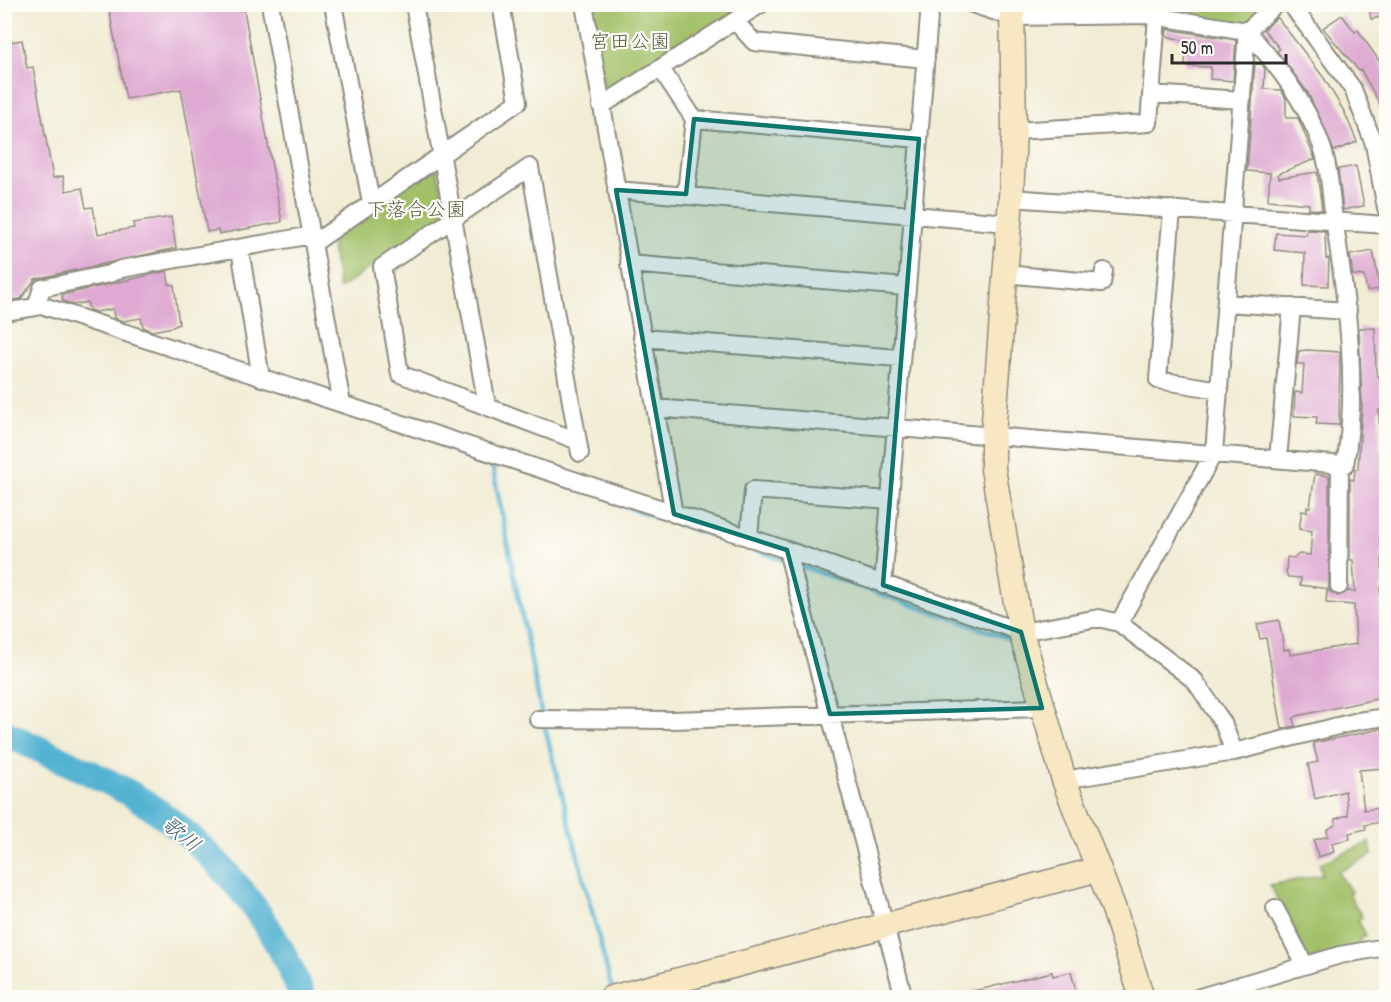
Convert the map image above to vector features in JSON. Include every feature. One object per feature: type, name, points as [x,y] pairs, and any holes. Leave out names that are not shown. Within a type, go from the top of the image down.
[{"type":"street","points":[[270,4],[342,404]]},
{"type":"street","points":[[333,4],[371,202]]},
{"type":"street","points":[[414,4],[487,405]]},
{"type":"street","points":[[36,307],[42,288],[109,274],[121,269],[313,239],[371,202],[518,102],[501,4]]},
{"type":"street","points":[[584,4],[674,514]]},
{"type":"street","points":[[601,106],[761,4]]},
{"type":"street","points":[[883,585],[899,358],[930,4]]},
{"type":"street","points":[[655,408],[1345,465],[1351,429],[1348,311],[1322,146],[1310,118],[1282,74],[1247,31],[1157,16],[1012,11],[972,4]]},
{"type":"street","points":[[1119,623],[1214,453],[1247,31],[1276,4]]},
{"type":"street","points":[[1291,4],[1353,89],[1380,142],[1386,208]]},
{"type":"street","points":[[1012,11],[1014,131],[993,435],[993,470],[1022,632],[1042,708],[1064,780],[1099,869],[1142,998]]},
{"type":"street","points":[[1014,131],[1149,123],[1157,16]]},
{"type":"street","points":[[735,21],[754,42],[926,59]]},
{"type":"street","points":[[661,69],[694,119],[686,194]]},
{"type":"street","points":[[1151,94],[1242,100]]},
{"type":"street","points":[[694,119],[919,139]]},
{"type":"street","points":[[530,167],[579,447],[487,405],[400,374],[382,267],[453,217],[530,167]]},
{"type":"street","points":[[616,190],[686,194],[1008,223]]},
{"type":"street","points":[[1011,198],[1386,225]]},
{"type":"street","points":[[1172,209],[1158,380],[1220,390]]},
{"type":"street","points":[[240,249],[261,378]]},
{"type":"street","points":[[629,264],[906,287]]},
{"type":"street","points":[[1005,274],[1103,283]]},
{"type":"street","points":[[1226,303],[1348,311]]},
{"type":"street","points":[[4,312],[41,305],[787,550],[1022,632],[1099,618],[1119,623],[1195,681],[1223,723],[1234,752]]},
{"type":"street","points":[[1278,459],[1292,307]]},
{"type":"street","points":[[642,338],[899,358]]},
{"type":"street","points":[[1339,586],[1340,464]]},
{"type":"street","points":[[749,538],[753,490],[890,500]]},
{"type":"street","points":[[787,550],[904,998]]},
{"type":"street","points":[[538,720],[672,720],[1042,708]]},
{"type":"street","points":[[1064,780],[1234,752],[1358,721],[1386,717]]},
{"type":"street","points":[[611,998],[1099,869]]},
{"type":"street","points":[[1275,908],[1305,965]]},
{"type":"street","points":[[1197,998],[1305,965],[1386,947]]},
{"type":"highlighted area","points":[[694,119],[919,139],[883,585],[1021,632],[1042,708],[830,714],[787,550],[674,514],[616,190],[686,194]]},
{"type":"green space","name":"宮田公園","points":[[590,4],[748,5],[612,94],[603,90]]},
{"type":"green space","points":[[1186,5],[1267,5],[1243,27],[1184,18]]},
{"type":"green space","name":"下落合公園","points":[[436,163],[447,215],[339,289],[331,239]]},
{"type":"green space","points":[[1370,842],[1372,855],[1338,872],[1351,892],[1349,894],[1362,917],[1358,920],[1366,935],[1359,939],[1363,946],[1309,959],[1270,885],[1322,875],[1320,863]]},
{"type":"building","points":[[108,4],[243,4],[282,222],[219,234],[218,230],[207,232],[181,89],[126,99]]},
{"type":"building","points":[[1368,4],[1386,4],[1386,16],[1371,19]]},
{"type":"building","points":[[1342,15],[1355,32],[1358,30],[1386,71],[1386,116],[1361,70],[1359,71],[1323,28]]},
{"type":"building","points":[[1277,17],[1324,78],[1345,113],[1357,142],[1334,151],[1308,93],[1277,51],[1280,49],[1264,30]]},
{"type":"building","points":[[1167,29],[1236,40],[1233,81],[1210,79],[1211,67],[1185,66],[1186,41],[1166,36]]},
{"type":"building","points":[[22,40],[27,68],[33,67],[53,178],[63,176],[66,191],[82,188],[86,208],[93,207],[98,234],[134,228],[133,223],[171,217],[176,248],[35,279],[21,299],[4,301],[4,43]]},
{"type":"building","points":[[1255,64],[1262,64],[1265,69],[1264,89],[1281,90],[1286,99],[1286,118],[1298,118],[1315,159],[1278,174],[1279,178],[1317,172],[1322,210],[1309,209],[1309,204],[1268,200],[1270,173],[1247,171]]},
{"type":"building","points":[[1356,166],[1364,206],[1343,210],[1338,169]]},
{"type":"building","points":[[1307,230],[1325,231],[1326,259],[1329,258],[1328,286],[1304,285],[1305,253],[1274,250],[1276,233],[1306,235]]},
{"type":"building","points":[[1373,251],[1380,289],[1367,291],[1364,276],[1353,275],[1350,255]]},
{"type":"building","points":[[167,271],[169,284],[174,285],[179,324],[173,327],[152,331],[143,327],[141,318],[123,321],[114,318],[113,309],[96,312],[89,310],[87,302],[73,305],[63,301],[62,295]]},
{"type":"building","points":[[1359,328],[1375,328],[1376,372],[1377,376],[1386,376],[1386,397],[1383,397],[1383,410],[1379,410],[1380,451],[1386,451],[1386,555],[1382,555],[1383,587],[1380,588],[1384,635],[1386,635],[1386,697],[1297,716],[1293,719],[1295,726],[1282,729],[1266,638],[1260,639],[1257,624],[1279,620],[1284,650],[1289,649],[1290,655],[1356,644],[1354,605],[1326,603],[1327,590],[1338,596],[1348,591],[1355,592],[1353,560],[1350,560],[1350,479],[1354,480],[1355,469],[1358,469],[1362,405]]},
{"type":"building","points":[[1299,351],[1340,352],[1339,425],[1316,424],[1317,417],[1294,416],[1295,392],[1302,393],[1304,364],[1297,364]]},
{"type":"building","points":[[1315,474],[1329,476],[1329,589],[1300,585],[1301,578],[1288,577],[1286,573],[1287,557],[1294,558],[1299,554],[1310,555],[1312,531],[1299,529],[1302,511],[1307,512],[1307,507],[1310,507]]},
{"type":"building","points":[[1386,728],[1386,768],[1359,770],[1364,810],[1386,807],[1386,821],[1365,825],[1366,829],[1349,833],[1350,839],[1332,843],[1334,852],[1318,857],[1314,840],[1328,836],[1327,830],[1336,824],[1335,819],[1348,815],[1345,791],[1315,799],[1308,764],[1318,762],[1313,743]]},
{"type":"building","points":[[1052,972],[1053,976],[1071,972],[1076,991],[1059,998],[967,998],[966,993]]},
{"type":"waterway","points":[[491,459],[542,716]]},
{"type":"waterway","points":[[619,504],[784,560]]},
{"type":"waterway","points":[[795,564],[1014,640]]},
{"type":"waterway","points":[[544,724],[612,989]]},
{"type":"waterway","name":"歌川","points":[[4,733],[120,788],[167,818],[190,837],[231,878],[266,924],[303,998]]}]
